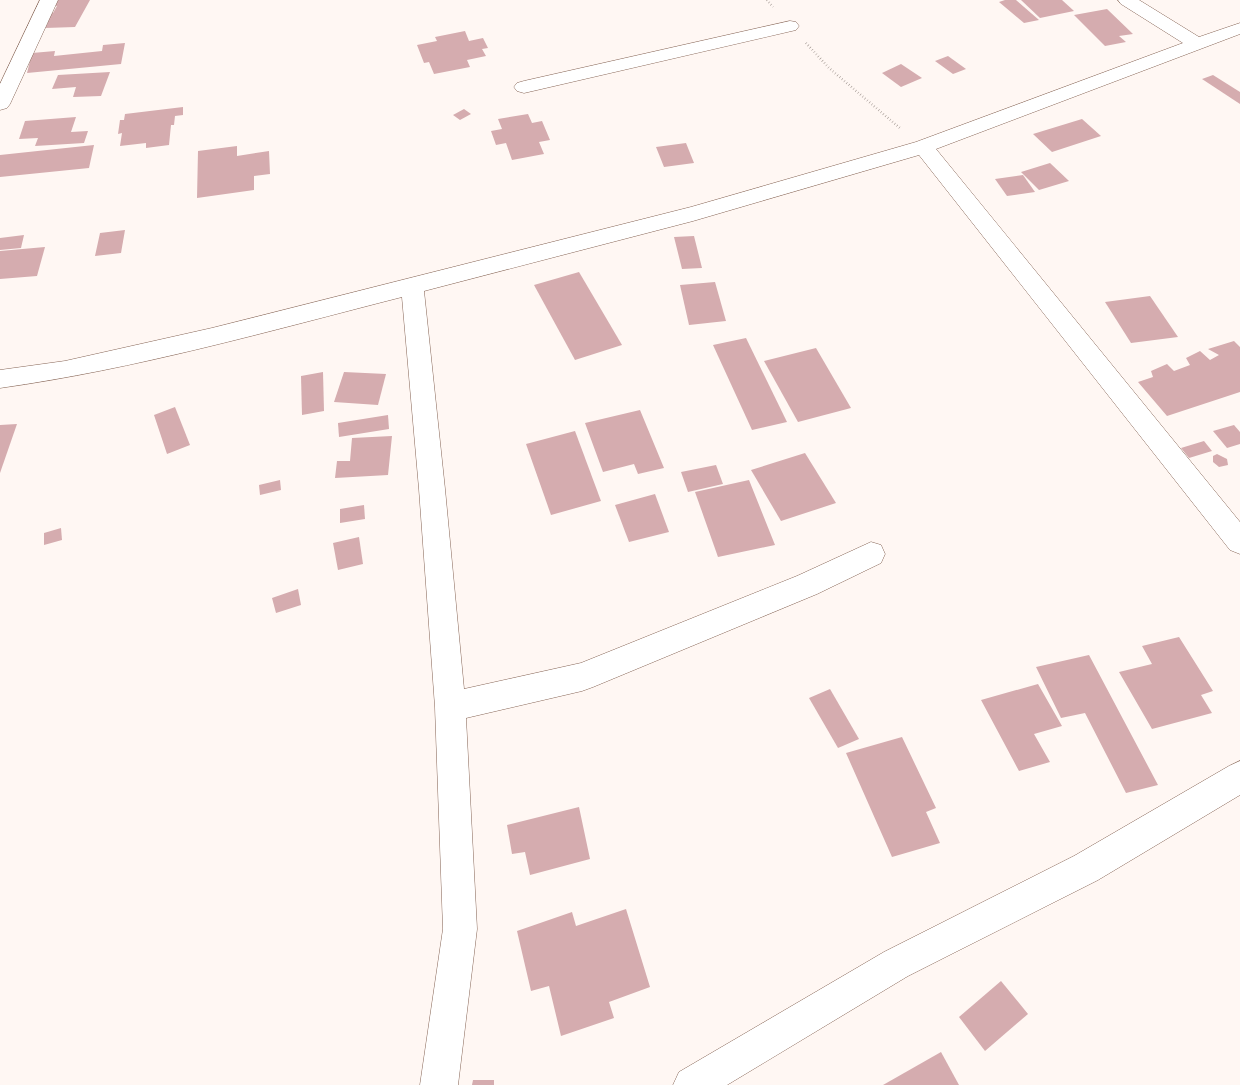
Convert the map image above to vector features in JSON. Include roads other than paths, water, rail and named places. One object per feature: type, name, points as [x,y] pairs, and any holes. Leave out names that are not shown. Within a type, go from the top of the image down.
[{"type":"street","points":[[0,104],[50,0]]},
{"type":"street","points":[[1127,0],[1196,43]]},
{"type":"street","points":[[524,87],[790,26]]},
{"type":"street","points":[[0,379],[74,368],[212,337],[693,214],[923,147],[1240,28]]},
{"type":"street","points":[[923,147],[1240,542]]},
{"type":"street","points":[[412,286],[432,489],[450,707],[460,929],[439,1085]]},
{"type":"street","points":[[450,707],[582,677],[807,584],[871,554]]},
{"type":"street","points":[[692,1085],[896,964],[1086,868],[1240,777]]}]
